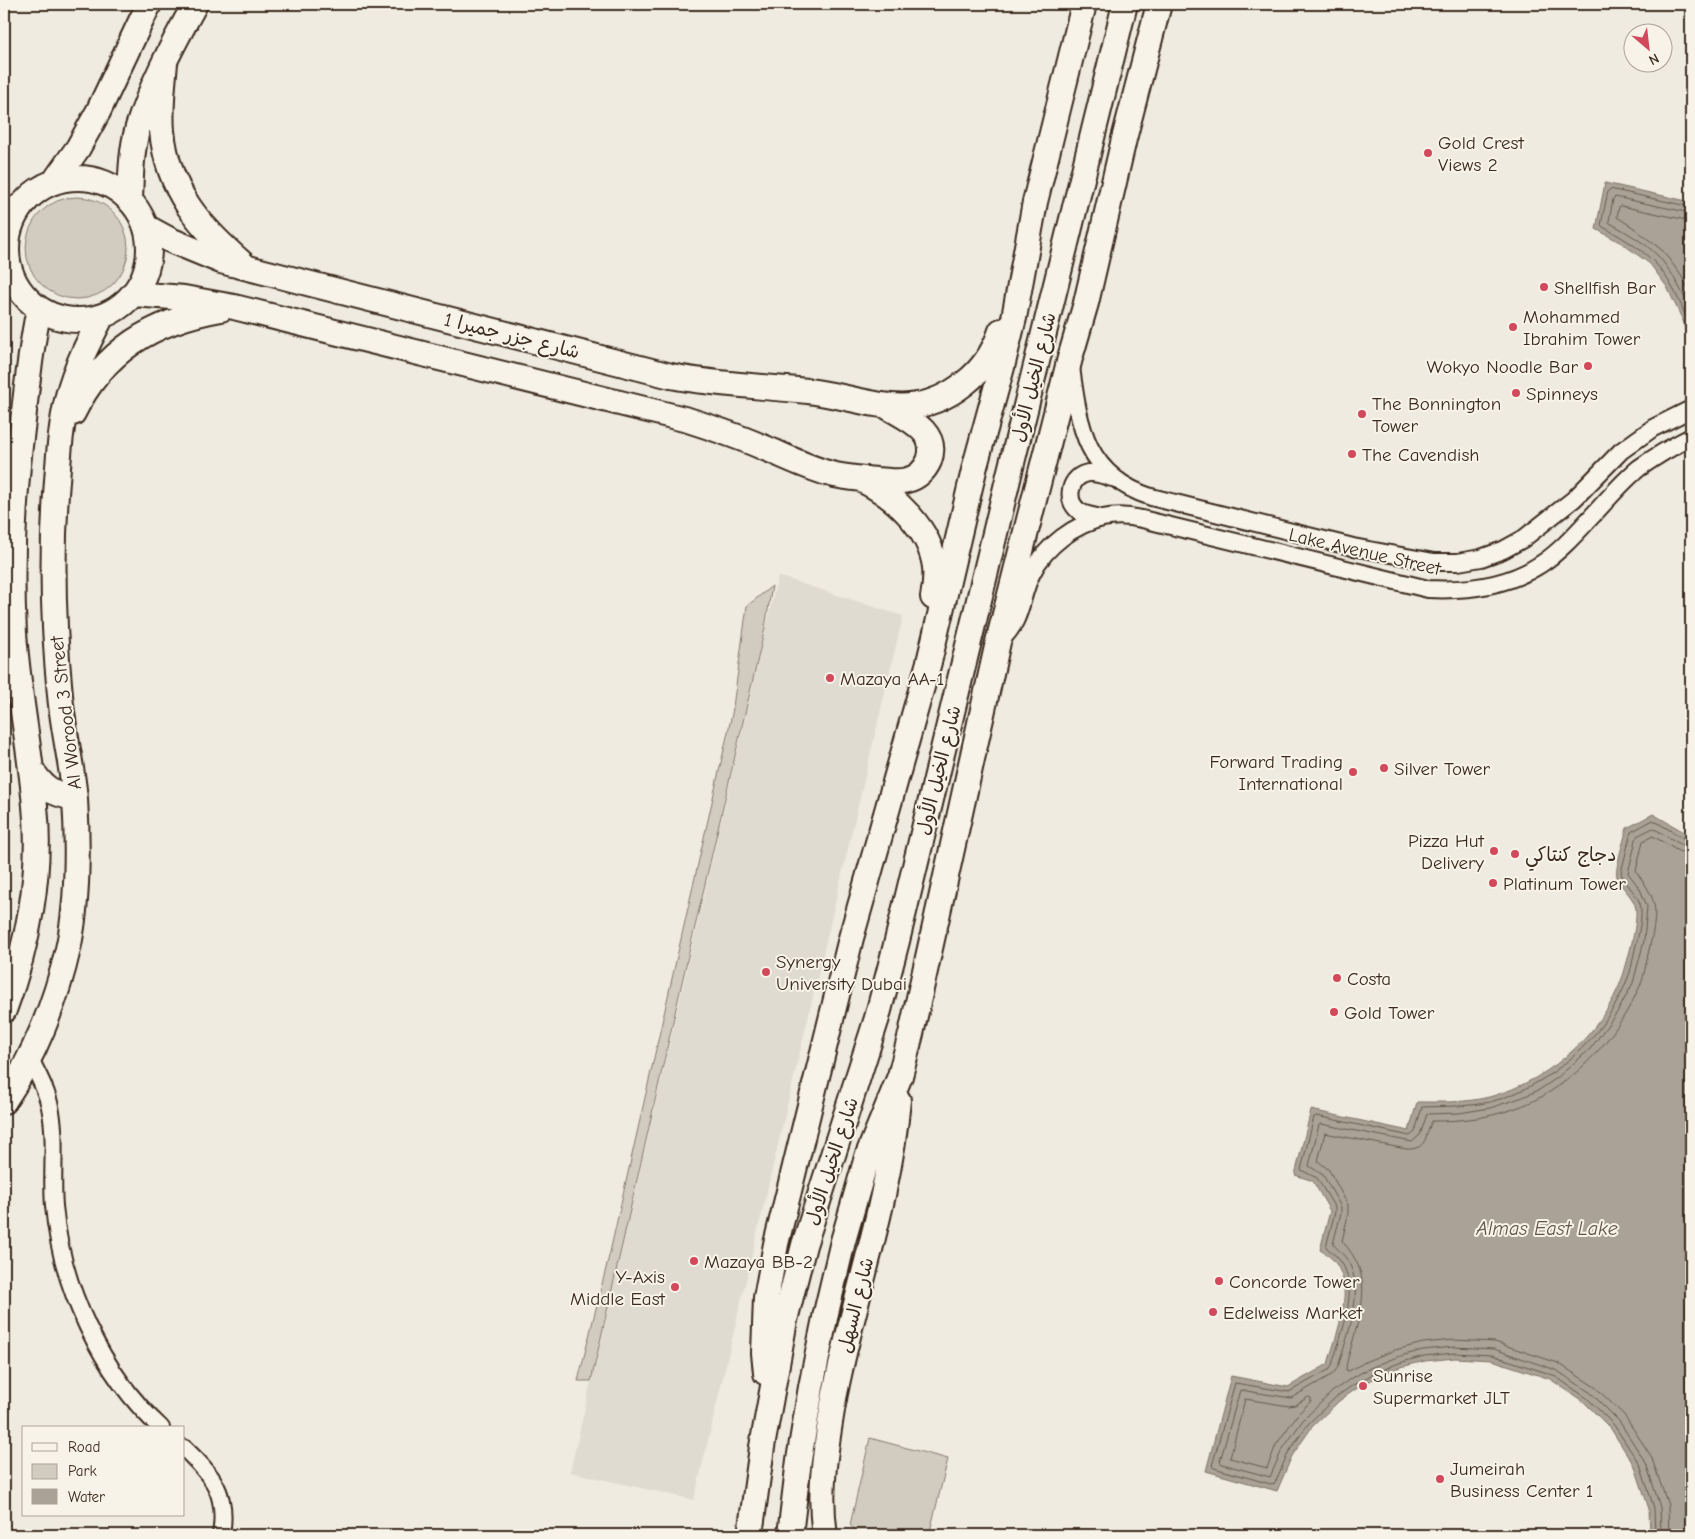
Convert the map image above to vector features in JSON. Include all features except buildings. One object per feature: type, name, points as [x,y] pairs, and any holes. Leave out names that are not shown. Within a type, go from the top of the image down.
[{"type":"main road","points":[[45,187],[74,178],[95,180],[114,187],[130,200],[140,213],[146,227],[150,250],[145,274],[134,294],[118,308],[101,318],[79,321],[58,318],[39,309],[22,294],[7,269],[10,229],[20,209],[45,187],[78,148],[98,112],[149,4]]},
{"type":"main road","points":[[130,200],[131,164],[138,128],[150,94],[195,4]]},
{"type":"main road","points":[[769,1407],[764,1353],[766,1298],[776,1244],[851,938],[929,662],[975,466],[994,400],[1014,318],[1035,202],[1084,4]]},
{"type":"main road","name":"شارع الخيل الأول","points":[[750,1535],[769,1407],[786,1320],[804,1244],[876,1018],[898,941],[1002,504],[1125,4]]},
{"type":"main road","name":"شارع الخيل الأول","points":[[790,1535],[799,1460],[811,1386],[843,1241],[867,1157],[900,1076],[911,1034],[998,642],[1070,358],[1086,303],[1124,139],[1159,4]]},
{"type":"main road","points":[[166,62],[161,105],[162,131],[166,156],[174,180],[185,202],[200,223],[217,242],[248,268]]},
{"type":"main road","name":"شارع جزر جميرا 1","points":[[146,227],[195,252],[221,261],[671,376],[709,382],[817,392],[886,406]]},
{"type":"main road","points":[[886,406],[922,406],[954,392],[968,381],[984,364],[997,344],[1024,263]]},
{"type":"main road","points":[[134,294],[184,298],[234,307],[680,418],[728,434],[813,468],[835,474],[858,478],[906,481],[918,476],[927,467],[931,455],[931,443],[925,431],[916,423],[886,406]]},
{"type":"main road","points":[[61,437],[78,402],[92,380],[109,361],[129,344],[150,331],[174,320],[199,313],[234,307]]},
{"type":"main road","points":[[7,1002],[30,920],[37,844],[36,806],[10,654],[8,615],[14,508],[26,386],[39,309]]},
{"type":"main road","name":"Al Worood 3 Street","points":[[4,1101],[29,1058],[50,1007],[68,948],[73,919],[76,846],[75,798],[60,699],[55,647],[53,544],[61,437],[71,388],[82,356],[101,318]]},
{"type":"main road","points":[[858,478],[878,488],[896,502],[925,537],[931,551],[935,565],[936,580],[925,637],[926,654],[929,662]]},
{"type":"main road","points":[[30,769],[48,789],[59,795],[75,798]]},
{"type":"main road","name":"شارع السهل","points":[[825,1535],[822,1490],[824,1457],[841,1361],[889,1164],[900,1076]]},
{"type":"street","points":[[4,211],[45,187]]},
{"type":"street","name":"Lake Avenue Street","points":[[1070,358],[1076,403],[1082,428],[1105,470],[1126,487],[1151,497],[1352,547],[1434,562],[1458,562],[1481,558],[1503,550],[1523,539],[1574,498],[1621,451],[1653,428],[1691,409]]},
{"type":"street","name":"Lake Avenue Street","points":[[1114,479],[1090,472],[1081,475],[1074,481],[1070,489],[1070,498],[1074,507],[1081,513],[1102,518],[1128,516],[1428,589],[1452,590],[1498,583],[1520,575],[1541,564],[1575,534],[1638,469],[1667,449],[1691,437]]},
{"type":"street","name":"Lake Avenue Street","points":[[998,642],[1016,623],[1033,572],[1047,552],[1066,534],[1102,518]]},
{"type":"street","points":[[29,1058],[48,1099],[54,1147],[52,1176],[57,1234],[73,1290],[88,1327],[105,1360],[128,1392],[159,1426]]},
{"type":"street","points":[[185,1449],[204,1467],[214,1480],[219,1492],[222,1508],[220,1535]]},
{"type":"shaded area","points":[[778,576],[903,616],[694,1500],[570,1472]]},
{"type":"green space","points":[[77,197],[96,201],[113,212],[124,229],[128,248],[124,267],[113,284],[96,295],[77,299],[58,295],[41,284],[30,267],[26,248],[30,229],[41,212],[58,201]]},
{"type":"green space","points":[[772,586],[765,628],[591,1381],[578,1381],[610,1252],[732,714],[747,606]]},
{"type":"green space","points":[[870,1438],[948,1459],[929,1535],[860,1535],[850,1525]]},
{"type":"water","points":[[1605,183],[1691,202],[1691,352],[1683,321],[1667,287],[1650,264],[1623,244],[1596,229]]},
{"type":"water","name":"Almas East Lake","points":[[1653,814],[1691,836],[1691,1535],[1650,1535],[1649,1509],[1635,1467],[1611,1429],[1584,1402],[1550,1379],[1492,1360],[1455,1358],[1425,1361],[1401,1367],[1375,1378],[1356,1389],[1339,1401],[1312,1427],[1292,1456],[1277,1491],[1206,1471],[1231,1376],[1288,1387],[1328,1364],[1335,1342],[1344,1303],[1343,1279],[1335,1263],[1320,1250],[1330,1211],[1313,1181],[1295,1175],[1311,1110],[1409,1131],[1417,1102],[1471,1100],[1489,1097],[1513,1089],[1557,1064],[1576,1048],[1608,1008],[1619,986],[1627,962],[1635,928],[1636,909],[1633,900],[1619,881],[1616,873],[1627,828]]},
{"type":"place","name":"Gold Crest Views 2","points":[[1428,153]]},
{"type":"place","name":"Shellfish Bar","points":[[1544,287]]},
{"type":"place","name":"Mohammed Ibrahim Tower","points":[[1513,327]]},
{"type":"place","name":"Wokyo Noodle Bar","points":[[1588,366]]},
{"type":"place","name":"Spinneys","points":[[1516,393]]},
{"type":"place","name":"The Bonnington Tower","points":[[1362,414]]},
{"type":"place","name":"The Cavendish","points":[[1352,454]]},
{"type":"place","name":"Mazaya AA-1","points":[[830,678]]},
{"type":"place","name":"Silver Tower","points":[[1384,768]]},
{"type":"place","name":"Forward Trading International","points":[[1353,772]]},
{"type":"place","name":"Pizza Hut Delivery","points":[[1494,851]]},
{"type":"place","name":"دجاج كنتاكي","points":[[1515,854]]},
{"type":"place","name":"Platinum Tower","points":[[1493,883]]},
{"type":"place","name":"Synergy University Dubai","points":[[766,972]]},
{"type":"place","name":"Costa","points":[[1337,978]]},
{"type":"place","name":"Gold Tower","points":[[1334,1012]]},
{"type":"place","name":"Mazaya BB-2","points":[[694,1261]]},
{"type":"place","name":"Concorde Tower","points":[[1219,1281]]},
{"type":"place","name":"Y-Axis Middle East","points":[[675,1287]]},
{"type":"place","name":"Edelweiss Market","points":[[1213,1312]]},
{"type":"place","name":"Sunrise Supermarket JLT","points":[[1363,1386]]},
{"type":"place","name":"Jumeirah Business Center 1","points":[[1440,1479]]}]
